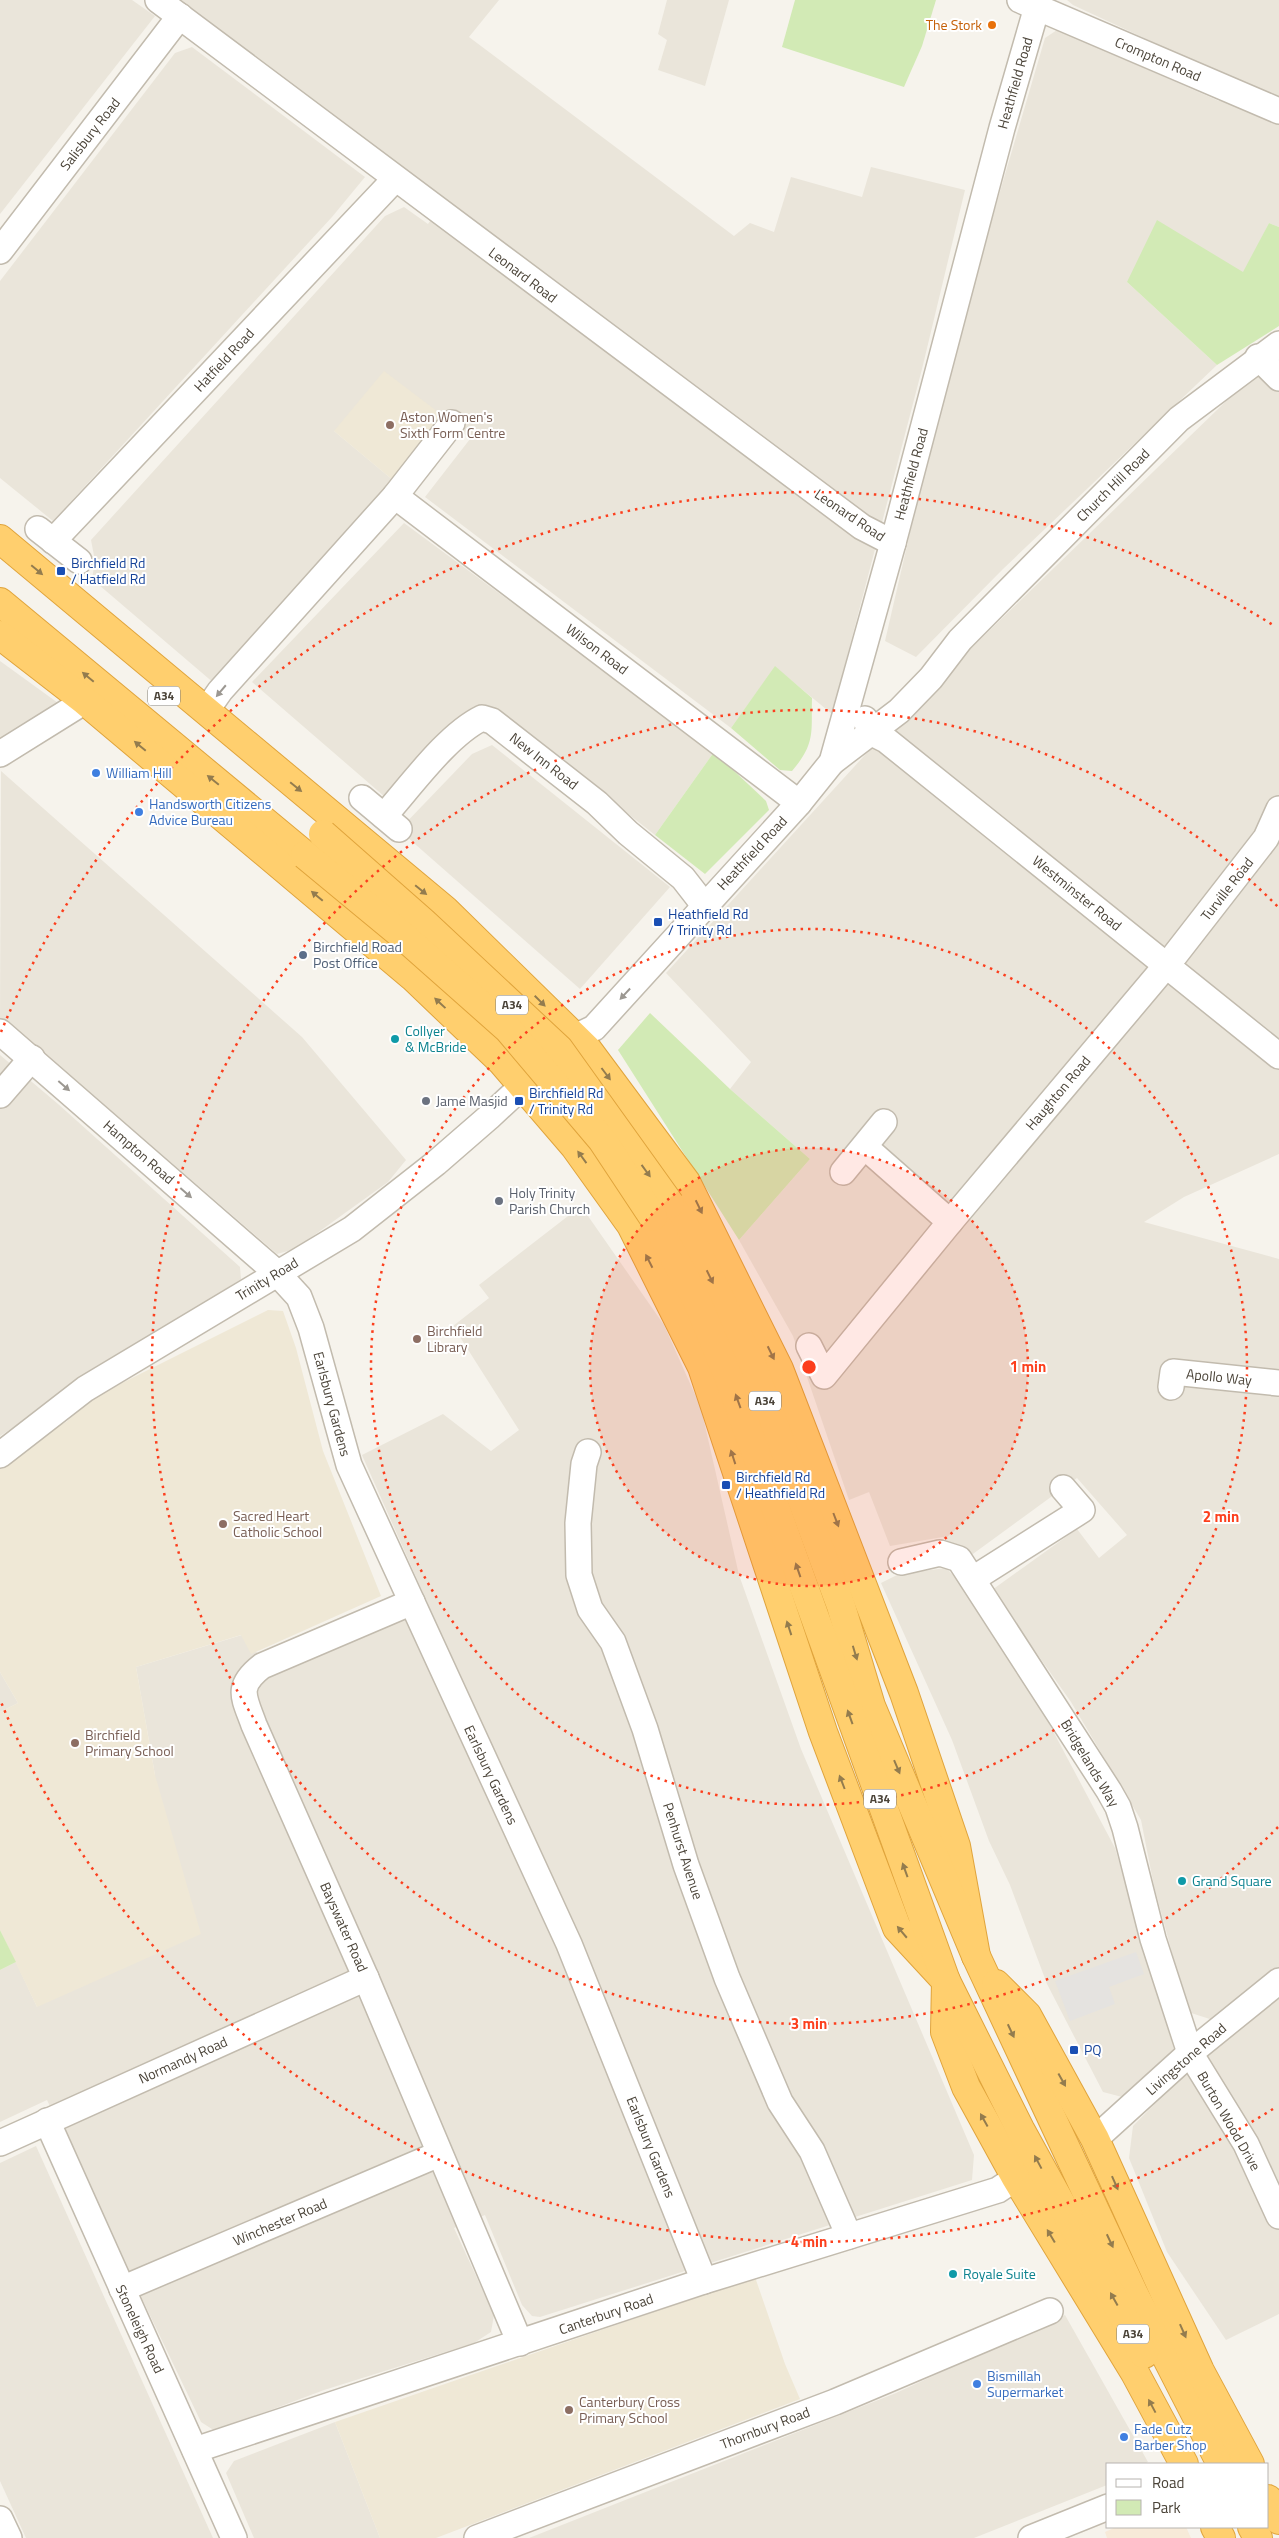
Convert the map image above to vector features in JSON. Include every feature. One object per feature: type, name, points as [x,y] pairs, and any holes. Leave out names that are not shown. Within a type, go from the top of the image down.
[{"type":"highway","points":[[0,539],[445,910],[498,962],[570,1041],[588,1050],[686,1182],[779,1369],[904,1693],[956,1846],[979,1963],[1027,2015],[1095,2139],[1200,2371],[1249,2463]]},
{"type":"highway","name":"A34","points":[[0,563],[118,656],[323,834],[423,922],[559,1049],[697,1301],[728,1376],[946,1981],[1020,2129],[1204,2463]]},
{"type":"highway","name":"A34","points":[[0,602],[403,936],[508,1029],[602,1140],[651,1215],[684,1224],[751,1362],[841,1606],[871,1706],[979,1963],[1135,2296],[1219,2463]]},
{"type":"highway","points":[[0,635],[85,700],[413,978],[490,1050],[529,1081]]},
{"type":"highway","points":[[498,962],[509,1016],[510,1047],[529,1081],[575,1147],[651,1215]]},
{"type":"highway","points":[[570,1041],[581,1071],[618,1122],[651,1215]]},
{"type":"highway","points":[[946,1981],[945,2032],[966,2087],[1016,2178],[1134,2373],[1183,2463]]},
{"type":"highway","points":[[1269,2501],[1279,2520]]},
{"type":"street","name":"Leonard Road","points":[[158,0],[862,527],[893,544]]},
{"type":"street","name":"Crompton Road","points":[[1032,3],[1279,111]]},
{"type":"street","name":"Heathfield Road","points":[[570,1041],[577,1024],[607,989],[668,928],[704,905],[799,803],[832,762],[893,544],[1002,128],[1032,3]]},
{"type":"street","name":"Salisbury Road","points":[[0,251],[180,16]]},
{"type":"street","name":"Hatfield Road","points":[[79,561],[45,535],[395,179]]},
{"type":"street","name":"Church Hill Road","points":[[872,733],[892,702],[922,670],[960,640],[1179,418],[1258,357],[1279,344]]},
{"type":"street","points":[[1258,357],[1279,378]]},
{"type":"street","points":[[206,711],[238,672],[395,496],[452,423]]},
{"type":"street","name":"Wilson Road","points":[[395,496],[799,803]]},
{"type":"street","points":[[832,762],[872,733],[852,694]]},
{"type":"street","points":[[0,754],[85,700]]},
{"type":"street","name":"New Inn Road","points":[[362,798],[391,823],[452,741],[471,723],[482,718],[492,721],[597,803],[628,833],[683,878],[704,905]]},
{"type":"street","name":"Westminster Road","points":[[872,733],[886,740],[1167,964],[1279,1056]]},
{"type":"street","name":"Turville Road","points":[[1167,964],[1266,838],[1279,809]]},
{"type":"street","name":"Haughton Road","points":[[809,1346],[824,1376],[950,1222],[1167,964]]},
{"type":"street","name":"Hampton Road","points":[[0,1032],[277,1272]]},
{"type":"street","name":"Trinity Road","points":[[0,1455],[85,1389],[277,1272],[352,1229],[436,1163],[529,1081],[570,1041]]},
{"type":"street","points":[[0,1095],[32,1058]]},
{"type":"street","points":[[843,1172],[884,1122]]},
{"type":"street","points":[[865,1147],[950,1222]]},
{"type":"street","name":"Earlsbury Gardens","points":[[277,1272],[299,1298],[311,1328],[348,1465],[569,1944],[704,2281]]},
{"type":"street","name":"Apollo Way","points":[[1171,1387],[1173,1372],[1279,1384]]},
{"type":"street","name":"Penhurst Avenue","points":[[588,1452],[584,1464],[578,1523],[580,1575],[590,1609],[613,1642],[620,1660],[645,1729],[686,1865],[727,1978],[780,2102],[812,2151],[849,2236]]},
{"type":"street","points":[[973,1579],[1082,1510],[1063,1488]]},
{"type":"street","name":"Bridgelands Way","points":[[901,1562],[940,1553],[959,1559],[1118,1808],[1153,1939],[1190,2054]]},
{"type":"street","name":"Bayswater Road","points":[[412,1602],[262,1666],[249,1676],[243,1693],[254,1725],[366,1978],[520,2343]]},
{"type":"street","name":"Normandy Road","points":[[0,2143],[366,1978]]},
{"type":"street","name":"Livingstone Road","points":[[1095,2139],[1190,2054],[1279,1981]]},
{"type":"street","name":"Burton Wood Drive","points":[[1190,2054],[1246,2144],[1279,2216]]},
{"type":"street","name":"Stoneleigh Road","points":[[47,2121],[234,2538]]},
{"type":"street","name":"Winchester Road","points":[[122,2289],[439,2154]]},
{"type":"street","name":"Canterbury Road","points":[[196,2450],[704,2281],[998,2190],[1016,2178]]},
{"type":"street","name":"Thornbury Road","points":[[477,2538],[835,2402],[1050,2310]]},
{"type":"street","points":[[1031,2538],[1106,2508]]},
{"type":"street","points":[[0,2518],[9,2538]]},
{"type":"shaded area","points":[[0,0],[132,0],[155,16],[0,214]]},
{"type":"shaded area","points":[[172,0],[499,0],[469,37],[734,236],[750,223],[774,232],[791,177],[862,197],[871,167],[965,190],[922,369],[832,714],[775,667],[731,728],[425,497],[470,439],[446,418],[334,431],[394,481],[215,684],[92,579],[95,561],[91,540],[385,216],[404,207],[428,224],[444,201]]},
{"type":"shaded area","points":[[667,0],[729,0],[705,86],[658,70],[667,40],[658,34]]},
{"type":"shaded area","points":[[1067,0],[1279,0],[1279,227],[1269,223],[1244,273],[1127,282],[1217,365],[1003,569],[916,657],[885,641],[915,511],[987,236],[1045,38],[1057,30],[1219,101],[1239,82],[1073,5]]},
{"type":"shaded area","points":[[192,47],[365,177],[332,217],[53,521],[0,478],[0,281],[175,53]]},
{"type":"shaded area","points":[[1279,360],[1279,1154],[1184,1197],[1144,1222],[1279,1259],[1279,1968],[1216,2021],[1188,2012],[1154,1886],[1141,1820],[1071,1702],[992,1590],[1077,1529],[1099,1558],[1127,1535],[1077,1478],[966,1559],[943,1537],[890,1546],[869,1492],[849,1500],[793,1336],[739,1240],[810,1159],[730,1089],[751,1062],[666,973],[895,722],[1251,377]]},
{"type":"shaded area","name":"Aston Women's Sixth Form Centre","points":[[384,371],[446,418],[394,481],[334,431]]},
{"type":"shaded area","points":[[404,523],[714,752],[655,835],[499,712],[480,708],[465,713],[385,797],[252,682]]},
{"type":"shaded area","points":[[0,661],[58,703],[0,742]]},
{"type":"shaded area","points":[[492,745],[670,887],[580,989],[399,830],[472,754]]},
{"type":"shaded area","points":[[1,771],[302,1037],[406,1160],[388,1182],[295,1249],[277,1254],[92,1094],[0,1019]]},
{"type":"shaded area","points":[[0,1055],[58,1104],[240,1267],[241,1279],[0,1436]]},
{"type":"shaded area","points":[[581,1206],[664,1325],[701,1408],[739,1575],[801,1749],[974,2155],[972,2180],[540,2317],[532,2316],[522,2305],[485,2215],[454,2228],[494,2315],[491,2332],[474,2343],[324,2390],[215,2431],[201,2422],[47,2100],[0,2122],[0,1970],[16,1962],[37,2007],[155,1775],[136,1667],[242,1635],[273,1671],[428,1604],[362,1455],[443,1414],[491,1451],[519,1430],[453,1326],[489,1298],[479,1285]]},
{"type":"shaded area","points":[[268,1310],[283,1311],[296,1348],[323,1451],[381,1596],[251,1654],[241,1635],[136,1667],[155,1775],[201,1934],[37,2007],[0,1930],[0,1712],[18,1703],[0,1672],[0,1468],[52,1429],[66,1422],[92,1398]]},
{"type":"shaded area","points":[[946,1568],[968,1590],[980,1617],[1036,1699],[1115,1848],[1175,2053],[1126,2098],[1103,2092],[1047,1984],[1010,1885],[989,1841],[952,1740],[881,1583],[899,1574]]},
{"type":"shaded area","points":[[0,1672],[18,1703],[0,1712]]},
{"type":"shaded area","points":[[1136,1952],[1144,1974],[1109,1987],[1115,2004],[1070,2021],[1055,1981]]},
{"type":"shaded area","points":[[1279,1996],[1279,2314],[1226,2340],[1167,2252],[1129,2158],[1133,2126],[1185,2073]]},
{"type":"shaded area","points":[[36,2146],[213,2538],[26,2538],[0,2481],[0,2163]]},
{"type":"shaded area","name":"Canterbury Cross Primary School","points":[[755,2277],[785,2364],[800,2399],[436,2538],[380,2538],[335,2422]]},
{"type":"shaded area","points":[[1065,2315],[1148,2462],[1106,2463],[1106,2485],[974,2538],[529,2538],[896,2393]]},
{"type":"shaded area","points":[[335,2422],[380,2538],[254,2538],[226,2473],[234,2461]]},
{"type":"shaded area","points":[[1114,2528],[1186,2528],[1191,2538],[1107,2538],[1105,2532]]},
{"type":"green space","points":[[795,0],[936,0],[922,46],[904,87],[782,47]]},
{"type":"green space","points":[[1157,220],[1243,272],[1269,223],[1279,227],[1279,326],[1217,365],[1127,282]]},
{"type":"green space","points":[[775,666],[812,698],[812,729],[809,745],[792,771],[780,770],[731,728]]},
{"type":"green space","points":[[714,752],[766,801],[769,810],[705,874],[655,835]]},
{"type":"green space","points":[[650,1013],[730,1089],[810,1159],[739,1240],[618,1050]]},
{"type":"green space","points":[[0,1930],[16,1962],[0,1970]]},
{"type":"place","name":"The Stork","points":[[992,25]]},
{"type":"place","name":"Aston Women's Sixth Form Centre","points":[[390,425]]},
{"type":"place","name":"Birchfield Rd / Hatfield Rd","points":[[61,571]]},
{"type":"place","name":"William Hill","points":[[96,773]]},
{"type":"place","name":"Handsworth Citizens Advice Bureau","points":[[139,812]]},
{"type":"place","name":"Heathfield Rd / Trinity Rd","points":[[658,922]]},
{"type":"place","name":"Birchfield Road Post Office","points":[[303,955]]},
{"type":"place","name":"Collyer & McBride","points":[[395,1039]]},
{"type":"place","name":"Jame Masjid","points":[[426,1101]]},
{"type":"place","name":"Birchfield Rd / Trinity Rd","points":[[519,1101]]},
{"type":"place","name":"Holy Trinity Parish Church","points":[[499,1201]]},
{"type":"place","name":"Birchfield Library","points":[[417,1339]]},
{"type":"place","name":"Birchfield Rd / Heathfield Rd","points":[[726,1485]]},
{"type":"place","name":"Sacred Heart Catholic School","points":[[223,1524]]},
{"type":"place","name":"Birchfield Primary School","points":[[75,1743]]},
{"type":"place","name":"Grand Square","points":[[1182,1881]]},
{"type":"place","name":"PQ","points":[[1074,2050]]},
{"type":"place","name":"Royale Suite","points":[[953,2274]]},
{"type":"place","name":"Bismillah Supermarket","points":[[977,2384]]},
{"type":"place","name":"Canterbury Cross Primary School","points":[[569,2410]]},
{"type":"place","name":"Fade Cutz Barber Shop","points":[[1124,2437]]}]
